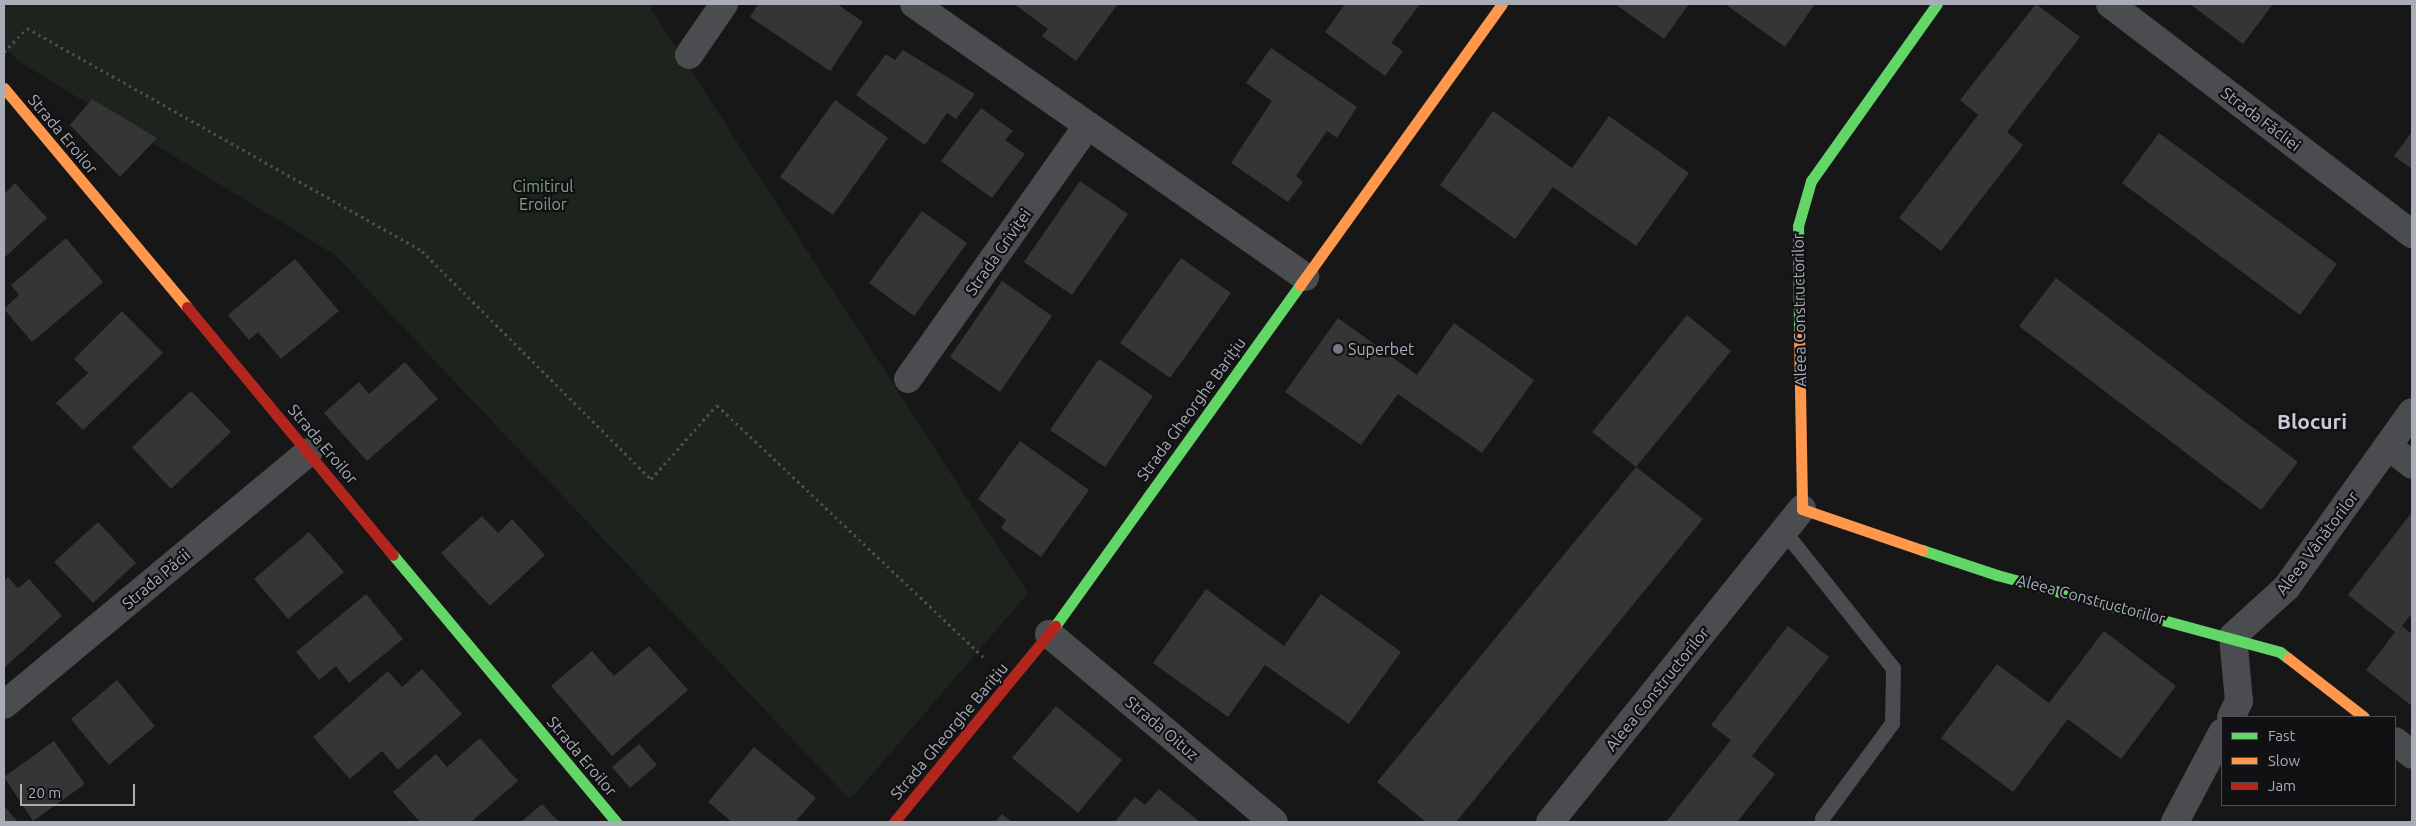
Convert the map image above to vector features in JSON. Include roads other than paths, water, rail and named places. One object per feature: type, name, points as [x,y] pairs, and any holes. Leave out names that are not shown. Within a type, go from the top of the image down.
[{"type":"street","points":[[689,54],[724,4]]},
{"type":"street","points":[[914,4],[1305,277]]},
{"type":"street","name":"Strada Gheorghe Barițiu","points":[[894,822],[1011,684],[1049,634],[1502,4]]},
{"type":"street","name":"Aleea Constructorilor","points":[[1550,822],[1802,509],[1798,226],[1811,180],[1937,4]]},
{"type":"street","name":"Strada Făcliei","points":[[2110,4],[2412,234]]},
{"type":"street","name":"Strada Eroilor","points":[[4,88],[616,822]]},
{"type":"street","name":"Strada Griviței","points":[[908,379],[1088,125]]},
{"type":"street","name":"Aleea Vânătorilor","points":[[2233,636],[2286,588],[2412,412]]},
{"type":"street","points":[[2388,446],[2412,465]]},
{"type":"street","name":"Strada Păcii","points":[[4,705],[309,452]]},
{"type":"street","name":"Aleea Constructorilor","points":[[1802,509],[1997,575],[2233,636],[2280,652],[2363,716]]},
{"type":"street","name":"Strada Oituz","points":[[1049,634],[1274,822]]},
{"type":"street","points":[[2232,716],[2240,701],[2233,636]]},
{"type":"street","points":[[2175,822],[2221,735]]},
{"type":"street","points":[[2396,742],[2412,755]]},
{"type":"lane","points":[[1784,531],[1893,668],[1892,722],[1822,818]]},
{"type":"place","name":"Superbet","points":[[1338,349]]},
{"type":"district","name":"Blocuri","points":[[2312,421]]},
{"type":"park label","name":"Cimitirul Eroilor","points":[[543,195]]}]
